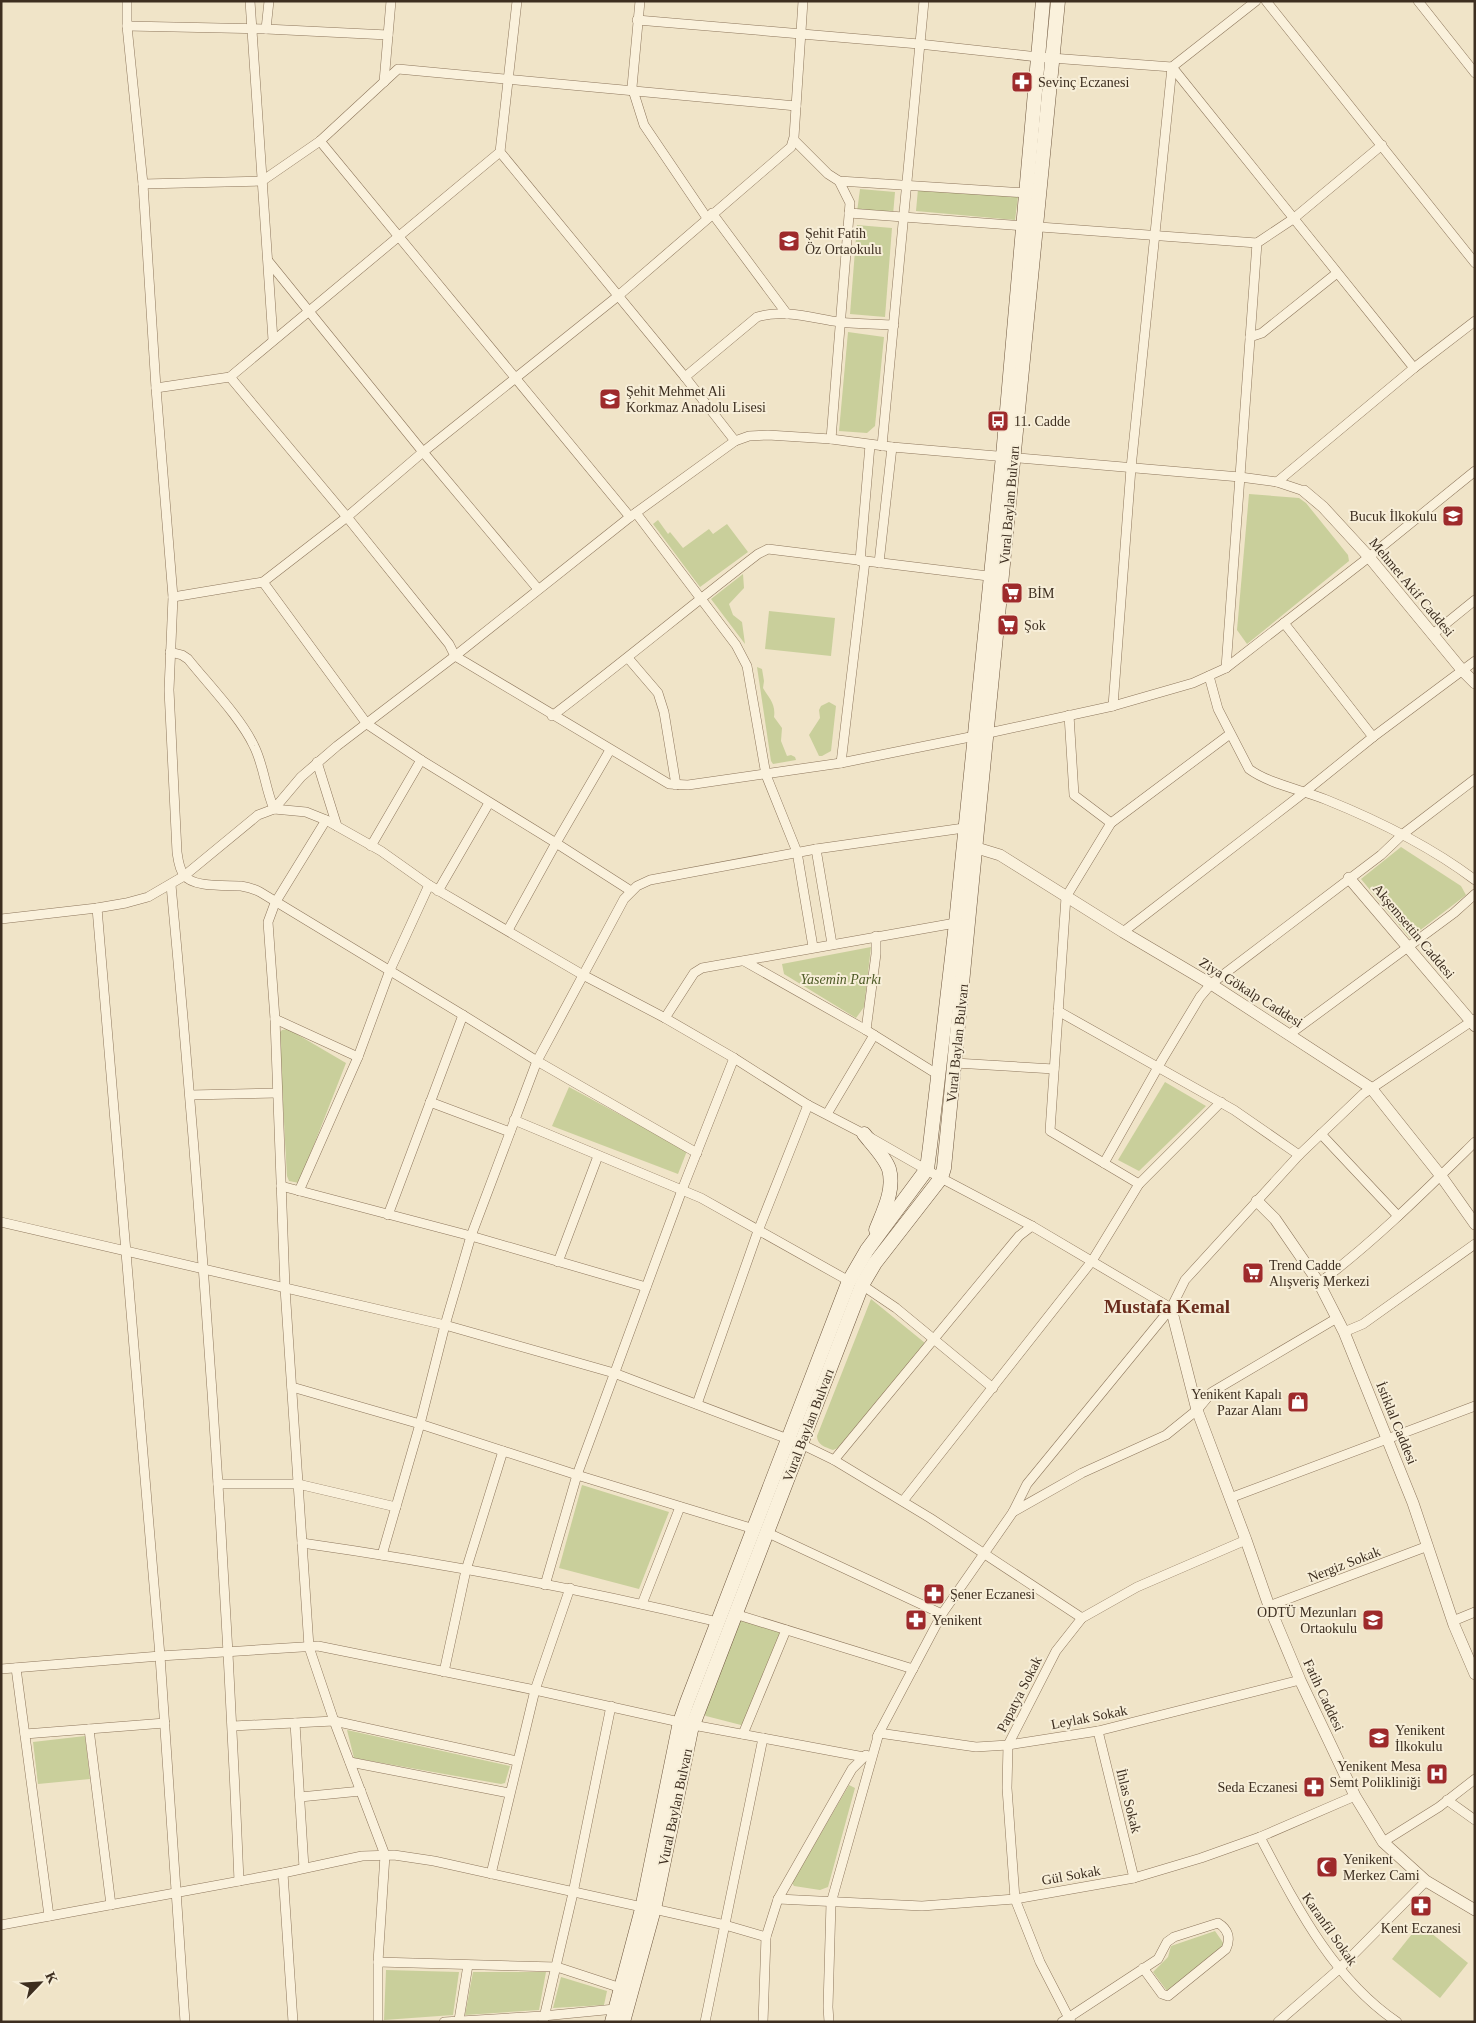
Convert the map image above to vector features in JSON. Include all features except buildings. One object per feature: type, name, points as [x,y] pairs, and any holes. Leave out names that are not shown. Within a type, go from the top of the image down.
[{"type":"main road","name":"Vural Baylan Bulvarı","points":[[856,1283],[876,1263],[941,1178],[944,1168],[955,1064],[962,922],[1045,57],[1043,1]]},
{"type":"main road","name":"Vural Baylan Bulvarı","points":[[1030,226],[1027,193],[1045,57],[1058,1]]},
{"type":"main road","name":"Vural Baylan Bulvarı","points":[[623,2022],[686,1724],[718,1622],[760,1531],[867,1250],[927,1169],[938,1075],[962,922]]},
{"type":"main road","points":[[864,1134],[889,1169],[890,1184],[888,1199],[867,1250]]},
{"type":"main road","name":"Vural Baylan Bulvarı","points":[[686,1724],[734,1614],[760,1531]]},
{"type":"main road","name":"Vural Baylan Bulvarı","points":[[614,2015],[621,1988],[648,1908]]},
{"type":"street","points":[[127,1],[127,26],[143,184],[156,388],[173,597],[168,690],[177,852],[184,876]]},
{"type":"street","points":[[250,1],[273,340]]},
{"type":"street","points":[[266,29],[269,1]]},
{"type":"street","points":[[384,82],[391,1]]},
{"type":"street","points":[[156,388],[230,377],[308,310],[500,152],[517,1]]},
{"type":"street","points":[[640,1],[637,20],[633,91],[644,125],[709,216],[787,314]]},
{"type":"street","points":[[173,597],[263,582],[347,517],[423,452],[618,296],[790,147],[794,140],[803,1]]},
{"type":"street","points":[[879,563],[894,325],[924,1]]},
{"type":"street","points":[[637,20],[1172,67],[1256,1]]},
{"type":"street","points":[[1266,1],[1475,263]]},
{"type":"street","points":[[1420,2],[1475,73]]},
{"type":"street","points":[[127,26],[266,29],[388,35]]},
{"type":"street","points":[[1172,67],[1414,368]]},
{"type":"street","points":[[1113,706],[1131,468],[1172,67]]},
{"type":"street","points":[[143,184],[262,181],[320,141],[398,68],[796,106]]},
{"type":"street","points":[[794,140],[828,174],[839,181],[1027,193]]},
{"type":"street","points":[[320,141],[515,379],[701,597],[736,645],[747,666],[766,774],[797,852],[813,947]]},
{"type":"street","points":[[849,213],[1257,243],[1294,218],[1382,145]]},
{"type":"street","points":[[500,152],[685,377],[735,441]]},
{"type":"street","points":[[830,440],[850,203],[839,181]]},
{"type":"street","points":[[1226,668],[1257,243]]},
{"type":"street","points":[[269,262],[423,452],[538,589]]},
{"type":"street","points":[[1250,337],[1262,333],[1337,273]]},
{"type":"street","points":[[685,377],[757,317],[768,314],[787,314],[841,322],[894,325]]},
{"type":"street","points":[[1277,482],[1414,368],[1475,321]]},
{"type":"street","points":[[230,377],[347,517],[449,644],[455,656],[552,716],[669,784],[688,786],[841,763],[981,735],[1113,706],[1194,683],[1226,668],[1369,557],[1475,471]]},
{"type":"street","points":[[274,809],[290,788],[317,762],[633,515],[735,441],[748,436],[768,435],[830,440],[1240,477],[1277,482],[1304,492]]},
{"type":"street","points":[[841,763],[862,561],[870,445]]},
{"type":"street","name":"Mehmet Akif Caddesi","points":[[1304,492],[1323,507],[1369,557],[1462,670],[1475,683]]},
{"type":"street","points":[[552,716],[628,658],[701,597],[758,554],[768,549],[996,577]]},
{"type":"street","points":[[263,582],[367,724],[421,760],[632,891]]},
{"type":"street","points":[[1432,634],[1475,600]]},
{"type":"street","points":[[1284,624],[1373,737]]},
{"type":"street","points":[[170,652],[182,655],[188,659],[246,731],[259,758],[274,809]]},
{"type":"street","points":[[628,658],[658,693],[664,712],[676,785]]},
{"type":"street","points":[[1123,932],[1373,737],[1475,661]]},
{"type":"street","points":[[1209,676],[1218,709],[1249,770],[1258,776],[1306,791],[1403,834],[1475,880]]},
{"type":"street","points":[[1069,715],[1074,796],[1111,823]]},
{"type":"street","points":[[1139,1184],[1050,1130],[1066,897],[1111,823],[1230,734]]},
{"type":"street","points":[[508,930],[610,750]]},
{"type":"street","points":[[371,846],[421,760]]},
{"type":"street","points":[[317,762],[337,826]]},
{"type":"street","points":[[1104,1163],[1200,997],[1211,984],[1381,855],[1403,834],[1475,779]]},
{"type":"street","points":[[438,891],[489,802]]},
{"type":"street","points":[[1,920],[138,901],[171,885],[184,876],[258,814],[274,809],[306,812],[337,826],[371,846],[438,891],[583,975],[665,1018],[734,1058],[808,1105],[1032,1226],[1171,1308]]},
{"type":"street","points":[[326,820],[275,902],[268,922],[275,1019],[285,1288],[309,1647],[334,1722],[385,1855],[378,1962],[378,2022]]},
{"type":"street","points":[[382,1554],[420,1424],[470,1236],[537,1061],[624,898],[637,886],[650,880],[797,852],[971,827]]},
{"type":"street","name":"Ziya Gökalp Caddesi","points":[[969,846],[1000,855],[1123,932],[1211,984],[1372,1088],[1441,1176],[1475,1224]]},
{"type":"street","points":[[816,849],[832,944]]},
{"type":"street","points":[[184,876],[201,883],[252,889],[390,970],[537,1061],[697,1153]]},
{"type":"street","name":"Akşemsettin Caddesi","points":[[1350,878],[1473,1022]]},
{"type":"street","points":[[171,885],[190,1095],[230,1653],[239,1881]]},
{"type":"street","points":[[299,1190],[358,1057],[390,970],[429,885]]},
{"type":"street","points":[[1290,1034],[1454,914],[1475,894]]},
{"type":"street","points":[[96,908],[127,1250],[160,1656],[185,2022]]},
{"type":"street","points":[[665,1018],[694,973],[702,968],[962,922]]},
{"type":"street","points":[[827,1114],[870,1032],[876,936]]},
{"type":"street","points":[[744,961],[870,1032],[953,1083]]},
{"type":"street","points":[[1058,1011],[1221,1102],[1299,1155]]},
{"type":"street","points":[[388,1215],[463,1015]]},
{"type":"street","points":[[275,1019],[358,1057]]},
{"type":"street","points":[[763,2022],[766,1937],[778,1899],[852,1769],[864,1758],[879,1733],[942,1614],[1013,1512],[1027,1484],[1171,1308],[1185,1280],[1299,1155],[1372,1088],[1473,1022]]},
{"type":"street","points":[[545,1585],[577,1475],[682,1190],[734,1058]]},
{"type":"street","points":[[955,1064],[1054,1068]]},
{"type":"street","points":[[190,1095],[277,1093]]},
{"type":"street","points":[[430,1102],[510,1132]]},
{"type":"street","points":[[903,1502],[1092,1261],[1139,1184],[1221,1102]]},
{"type":"street","points":[[696,1404],[758,1231],[808,1105]]},
{"type":"street","points":[[514,1120],[702,1198],[758,1231],[856,1283],[896,1308],[993,1388]]},
{"type":"street","points":[[1321,1134],[1398,1216]]},
{"type":"street","points":[[1319,1283],[1340,1268],[1398,1216],[1475,1142]]},
{"type":"street","points":[[558,1262],[598,1156]]},
{"type":"street","points":[[281,1186],[470,1236],[646,1287]]},
{"type":"street","name":"İstiklal Caddesi","points":[[1257,1201],[1275,1219],[1319,1283],[1344,1332],[1413,1503],[1453,1621],[1475,1674]]},
{"type":"street","points":[[1,1222],[445,1325],[614,1373],[795,1442],[834,1460],[903,1502],[1082,1618]]},
{"type":"street","points":[[834,1460],[1019,1236],[1032,1226]]},
{"type":"street","points":[[1344,1332],[1363,1324],[1475,1244]]},
{"type":"street","name":"Fatih Caddesi","points":[[1171,1308],[1197,1410],[1269,1606],[1300,1680],[1355,1796],[1383,1842],[1426,1881],[1473,1910]]},
{"type":"street","points":[[1013,1512],[1082,1473],[1166,1435],[1197,1410],[1212,1392],[1337,1318]]},
{"type":"street","points":[[292,1387],[420,1424],[577,1475],[760,1531],[942,1614]]},
{"type":"street","points":[[1230,1498],[1475,1406]]},
{"type":"street","points":[[444,1672],[466,1570],[503,1450]]},
{"type":"street","points":[[218,1484],[298,1484],[396,1507]]},
{"type":"street","points":[[642,1604],[680,1507]]},
{"type":"street","name":"Papatya Sokak","points":[[1067,2020],[1040,1962],[1015,1899],[1007,1788],[1008,1745],[1056,1651],[1082,1618],[1137,1587],[1246,1540]]},
{"type":"street","points":[[302,1543],[382,1554],[570,1588],[718,1622]]},
{"type":"street","name":"Nergiz Sokak","points":[[1269,1606],[1428,1546]]},
{"type":"street","points":[[491,1874],[535,1690],[570,1588]]},
{"type":"street","points":[[1453,1621],[1475,1612]]},
{"type":"street","points":[[734,1614],[913,1670]]},
{"type":"street","points":[[743,1734],[786,1630]]},
{"type":"street","points":[[1,1669],[318,1646],[611,1706],[686,1724],[864,1758]]},
{"type":"street","points":[[16,1668],[49,1916]]},
{"type":"street","name":"Leylak Sokak","points":[[879,1733],[976,1747],[1008,1745],[1098,1731],[1300,1680]]},
{"type":"street","points":[[543,2019],[557,1967],[611,1706]]},
{"type":"street","points":[[233,1726],[334,1722],[517,1761]]},
{"type":"street","points":[[25,1734],[165,1723]]},
{"type":"street","points":[[295,1723],[304,1868]]},
{"type":"street","points":[[89,1729],[111,1905]]},
{"type":"street","name":"İhlas Sokak","points":[[1098,1731],[1134,1878]]},
{"type":"street","points":[[829,2022],[831,1903],[879,1733]]},
{"type":"street","points":[[705,2022],[763,1738]]},
{"type":"street","points":[[350,1762],[509,1793]]},
{"type":"street","points":[[1383,1842],[1447,1800],[1475,1778]]},
{"type":"street","points":[[300,1797],[360,1791]]},
{"type":"street","name":"Gül Sokak","points":[[778,1899],[922,1906],[1015,1899],[1134,1878],[1201,1858],[1260,1837],[1355,1796]]},
{"type":"street","points":[[1447,1800],[1475,1820]]},
{"type":"street","name":"Karanfil Sokak","points":[[1260,1837],[1293,1901],[1339,1969],[1378,2009],[1397,2022]]},
{"type":"street","points":[[1,1925],[284,1873],[362,1856],[385,1855],[434,1861],[725,1925],[766,1937]]},
{"type":"street","points":[[284,1873],[293,2022]]},
{"type":"street","points":[[1278,2022],[1339,1969],[1426,1881]]},
{"type":"street","points":[[1067,2020],[1143,1968],[1160,1957],[1167,1942],[1174,1937],[1218,1923],[1227,1932],[1229,1940],[1226,1949],[1168,1996],[1162,1994],[1143,1968]]},
{"type":"street","points":[[378,1962],[557,1967],[621,1988]]},
{"type":"street","points":[[459,2020],[468,1965]]},
{"type":"street","points":[[444,2022],[614,2015]]},
{"type":"green space","points":[[860,189],[895,192],[893,215],[857,212]]},
{"type":"green space","points":[[918,189],[1018,197],[1015,220],[916,211]]},
{"type":"green space","points":[[857,225],[892,228],[885,317],[850,314]]},
{"type":"green space","points":[[848,332],[884,337],[875,426],[867,433],[839,431]]},
{"type":"green space","points":[[1249,494],[1299,498],[1306,503],[1348,555],[1349,561],[1247,644],[1237,630]]},
{"type":"green space","points":[[658,520],[668,534],[670,532],[683,548],[709,529],[713,534],[727,524],[748,552],[700,587],[653,524]]},
{"type":"green space","points":[[743,574],[744,588],[729,604],[733,615],[742,622],[745,644],[711,599]]},
{"type":"green space","points":[[769,611],[835,618],[831,656],[765,649]]},
{"type":"green space","points":[[757,667],[762,669],[763,688],[773,705],[774,717],[782,728],[781,741],[787,756],[791,755],[796,760],[773,764],[771,761]]},
{"type":"green space","points":[[829,702],[836,706],[831,751],[819,756],[809,735],[820,718],[819,710],[821,706]]},
{"type":"green space","points":[[1401,847],[1461,886],[1466,895],[1410,938],[1361,879]]},
{"type":"green space","name":"Yasemin Parkı","points":[[871,947],[864,1007],[856,1018],[784,974],[782,964]]},
{"type":"green space","points":[[288,1029],[346,1063],[299,1183],[289,1181],[287,1176],[279,1033],[282,1030]]},
{"type":"green space","points":[[1165,1082],[1206,1106],[1139,1171],[1118,1160]]},
{"type":"green space","points":[[569,1087],[687,1151],[678,1174],[552,1126]]},
{"type":"green space","points":[[871,1299],[925,1343],[838,1448],[833,1450],[820,1444],[817,1436]]},
{"type":"green space","points":[[582,1485],[669,1512],[639,1589],[559,1568]]},
{"type":"green space","points":[[740,1619],[780,1632],[745,1723],[741,1725],[704,1714]]},
{"type":"green space","points":[[347,1730],[510,1766],[505,1783],[501,1784],[354,1758]]},
{"type":"green space","points":[[85,1736],[90,1779],[38,1784],[33,1742]]},
{"type":"green space","points":[[849,1785],[855,1788],[828,1887],[820,1890],[794,1886],[792,1883]]},
{"type":"green space","points":[[1420,1924],[1468,1963],[1440,1998],[1392,1959]]},
{"type":"green space","points":[[1215,1931],[1224,1944],[1218,1953],[1167,1991],[1153,1972],[1168,1957],[1171,1946]]},
{"type":"green space","points":[[386,1970],[459,1972],[453,2015],[384,2020]]},
{"type":"green space","points":[[473,1972],[546,1972],[539,2010],[465,2015]]},
{"type":"green space","points":[[561,1977],[607,1991],[604,2005],[553,2008]]},
{"type":"place","name":"Sevinç Eczanesi","points":[[1022,82]]},
{"type":"place","name":"Şehit Fatih Öz Ortaokulu","points":[[789,241]]},
{"type":"place","name":"Şehit Mehmet Ali Korkmaz Anadolu Lisesi","points":[[610,399]]},
{"type":"place","name":"11. Cadde","points":[[998,421]]},
{"type":"place","name":"Bucuk İlkokulu","points":[[1453,516]]},
{"type":"place","name":"BİM","points":[[1012,593]]},
{"type":"place","name":"Şok","points":[[1008,625]]},
{"type":"place","name":"Trend Cadde Alışveriş Merkezi","points":[[1253,1273]]},
{"type":"place","name":"Yenikent Kapalı Pazar Alanı","points":[[1298,1402]]},
{"type":"place","name":"Şener Eczanesi","points":[[934,1594]]},
{"type":"place","name":"Yenikent","points":[[916,1620]]},
{"type":"place","name":"ODTÜ Mezunları Ortaokulu","points":[[1373,1620]]},
{"type":"place","name":"Yenikent İlkokulu","points":[[1379,1738]]},
{"type":"place","name":"Yenikent Mesa Semt Polikliniği","points":[[1437,1774]]},
{"type":"place","name":"Seda Eczanesi","points":[[1314,1787]]},
{"type":"place","name":"Yenikent Merkez Cami","points":[[1327,1867]]},
{"type":"place","name":"Kent Eczanesi","points":[[1421,1906]]},
{"type":"district","name":"Mustafa Kemal","points":[[1167,1306]]}]
